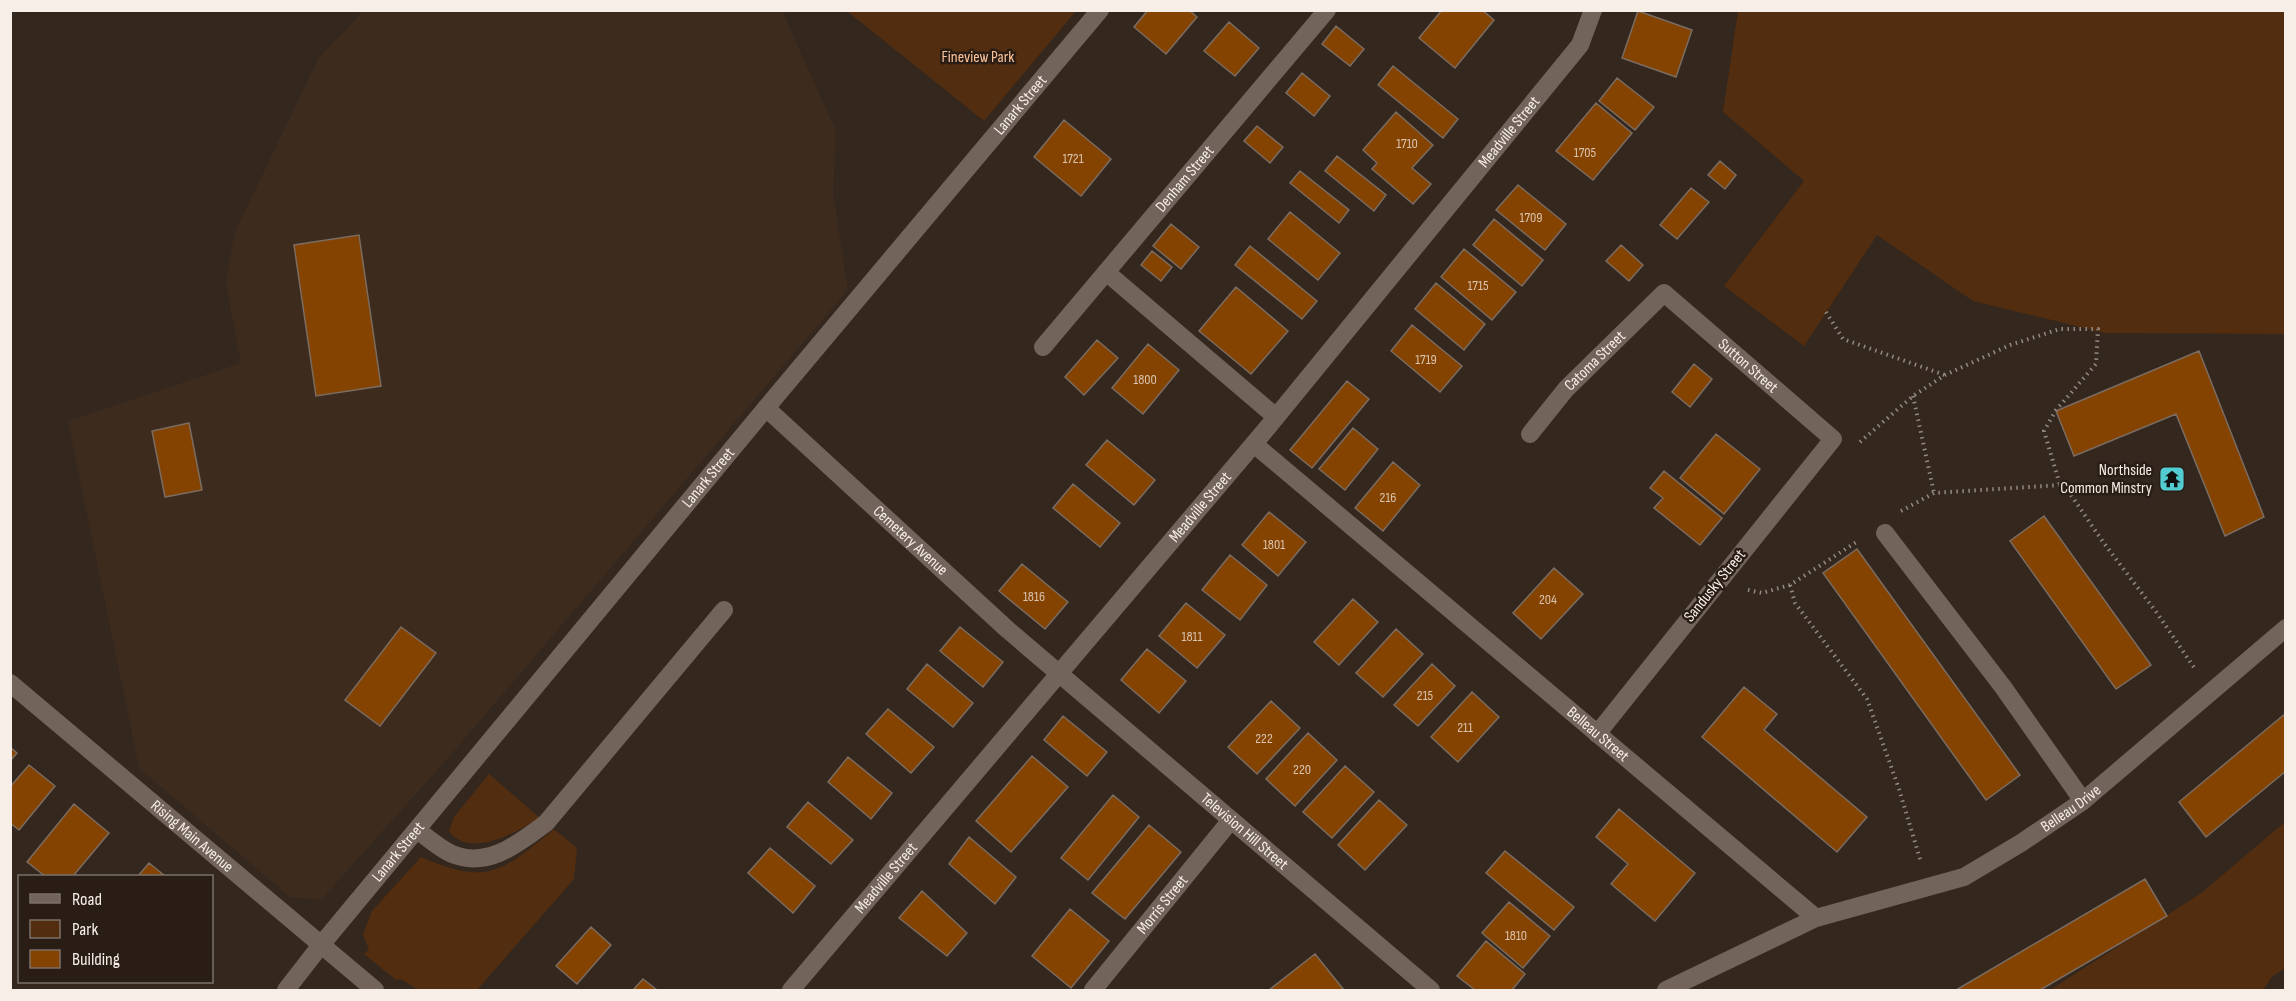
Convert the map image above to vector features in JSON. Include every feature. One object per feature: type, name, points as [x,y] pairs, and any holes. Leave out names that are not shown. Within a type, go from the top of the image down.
[{"type":"street","name":"Lanark Street","points":[[286,990],[766,408],[1100,10]]},
{"type":"street","name":"Denham Street","points":[[1043,347],[1327,10]]},
{"type":"street","name":"Meadville Street","points":[[791,990],[1254,444],[1580,45],[1593,10]]},
{"type":"street","points":[[1106,272],[1276,417]]},
{"type":"street","name":"Catoma Street","points":[[1530,434],[1566,390],[1664,293]]},
{"type":"street","name":"Sutton Street","points":[[1664,293],[1833,439]]},
{"type":"street","name":"Cemetery Avenue","points":[[766,408],[979,605],[1058,674]]},
{"type":"street","name":"Sandusky Street","points":[[1597,734],[1833,439]]},
{"type":"street","name":"Belleau Street","points":[[1254,444],[1816,918]]},
{"type":"street","points":[[1885,533],[2003,687],[2083,801]]},
{"type":"street","points":[[417,830],[452,854],[474,859],[494,856],[521,841],[546,823],[724,610]]},
{"type":"street","name":"Belleau Drive","points":[[1816,918],[1964,877],[2021,843],[2083,801],[2286,628]]},
{"type":"street","name":"Television Hill Street","points":[[1058,674],[1431,990]]},
{"type":"street","name":"Rising Main Avenue","points":[[10,683],[375,990]]},
{"type":"street","name":"Morris Street","points":[[1093,990],[1230,820]]},
{"type":"street","points":[[1666,990],[1816,918]]},
{"type":"path","points":[[1826,312],[1843,339],[1945,375]]},
{"type":"path","points":[[1883,420],[1913,396],[1945,375],[2010,345],[2060,328],[2098,329],[2096,364],[2056,410],[2044,431],[2060,485],[2071,495],[2201,677]]},
{"type":"path","points":[[1913,396],[1934,493]]},
{"type":"path","points":[[1790,585],[1795,603],[1867,699],[1918,850]]},
{"type":"shaded area","points":[[363,11],[782,11],[836,131],[833,194],[848,290],[449,757],[321,900],[290,897],[139,768],[68,421],[241,363],[226,284],[234,234],[318,59]]},
{"type":"green space","name":"Fineview Park","points":[[847,11],[1076,11],[984,121]]},
{"type":"green space","points":[[1738,11],[2285,11],[2285,334],[2105,333],[1973,301],[1877,235],[1804,346],[1724,286],[1804,181],[1723,112]]},
{"type":"green space","points":[[489,774],[540,818],[494,840],[469,843],[458,839],[449,831],[454,817]]},
{"type":"green space","points":[[2285,822],[2285,968],[2272,977],[2263,990],[2050,990],[2200,894]]},
{"type":"green space","points":[[554,829],[577,848],[574,879],[477,990],[418,990],[401,979],[396,980],[364,954],[369,950],[363,934],[372,911],[421,857],[462,871],[493,870],[521,856]]},
{"type":"building","points":[[1148,10],[1189,10],[1197,17],[1166,54],[1134,27]]},
{"type":"building","points":[[1442,10],[1482,10],[1494,20],[1455,68],[1419,38]]},
{"type":"building","points":[[1638,11],[1692,30],[1676,77],[1622,58]]},
{"type":"building","points":[[1229,22],[1259,48],[1235,76],[1204,51]]},
{"type":"building","points":[[1336,26],[1364,49],[1350,66],[1322,44]]},
{"type":"building","points":[[1393,66],[1458,119],[1443,138],[1378,85]]},
{"type":"building","points":[[1302,73],[1330,96],[1314,116],[1286,93]]},
{"type":"building","points":[[1617,78],[1654,107],[1635,130],[1599,101]]},
{"type":"building","points":[[1596,103],[1632,133],[1593,180],[1556,151]]},
{"type":"building","points":[[1396,112],[1433,145],[1412,168],[1431,184],[1413,204],[1372,169],[1377,163],[1363,150]]},
{"type":"building","points":[[1064,120],[1111,159],[1081,196],[1034,157]]},
{"type":"building","points":[[1257,126],[1283,147],[1270,163],[1244,141]]},
{"type":"building","points":[[1337,156],[1386,195],[1374,211],[1325,171]]},
{"type":"building","points":[[1720,161],[1736,175],[1725,189],[1708,175]]},
{"type":"building","points":[[1300,171],[1349,210],[1339,223],[1290,183]]},
{"type":"building","points":[[1518,185],[1566,224],[1545,250],[1496,210]]},
{"type":"building","points":[[1691,188],[1709,202],[1677,239],[1660,225]]},
{"type":"building","points":[[1290,212],[1340,253],[1318,280],[1268,239]]},
{"type":"building","points":[[1494,219],[1543,260],[1522,286],[1473,245]]},
{"type":"building","points":[[1171,224],[1199,247],[1181,269],[1153,246]]},
{"type":"building","points":[[359,235],[381,386],[316,396],[294,245]]},
{"type":"building","points":[[1621,245],[1643,265],[1629,281],[1606,261]]},
{"type":"building","points":[[1250,246],[1317,301],[1302,319],[1235,265]]},
{"type":"building","points":[[1464,249],[1516,292],[1492,320],[1441,277]]},
{"type":"building","points":[[1152,251],[1172,267],[1161,281],[1141,265]]},
{"type":"building","points":[[1436,283],[1485,324],[1464,350],[1415,309]]},
{"type":"building","points":[[1236,287],[1288,331],[1251,374],[1199,331]]},
{"type":"building","points":[[1412,325],[1462,366],[1440,392],[1391,351]]},
{"type":"building","points":[[1097,340],[1118,358],[1084,395],[1065,377]]},
{"type":"building","points":[[1148,344],[1179,370],[1143,414],[1112,388]]},
{"type":"building","points":[[2199,351],[2264,517],[2225,536],[2176,414],[2074,456],[2056,411]]},
{"type":"building","points":[[1694,364],[1712,379],[1690,407],[1672,392]]},
{"type":"building","points":[[1347,381],[1369,399],[1312,468],[1290,450]]},
{"type":"building","points":[[189,423],[202,490],[165,497],[152,431]]},
{"type":"building","points":[[1353,428],[1378,449],[1345,490],[1319,469]]},
{"type":"building","points":[[1716,434],[1760,469],[1724,514],[1680,478]]},
{"type":"building","points":[[1107,440],[1155,480],[1134,505],[1086,465]]},
{"type":"building","points":[[1393,462],[1420,485],[1383,531],[1355,508]]},
{"type":"building","points":[[1664,471],[1722,518],[1700,545],[1654,508],[1663,498],[1650,488]]},
{"type":"building","points":[[1073,484],[1120,523],[1100,547],[1053,508]]},
{"type":"building","points":[[1269,512],[1306,542],[1278,576],[1242,545]]},
{"type":"building","points":[[2044,516],[2151,665],[2116,689],[2010,541]]},
{"type":"building","points":[[1857,549],[2020,775],[1986,800],[1823,573]]},
{"type":"building","points":[[1230,555],[1267,585],[1240,620],[1202,590]]},
{"type":"building","points":[[1022,564],[1068,602],[1045,629],[999,591]]},
{"type":"building","points":[[1554,568],[1583,594],[1541,639],[1513,613]]},
{"type":"building","points":[[1353,599],[1378,622],[1339,665],[1314,642]]},
{"type":"building","points":[[1186,603],[1225,635],[1197,668],[1159,636]]},
{"type":"building","points":[[401,627],[436,653],[380,726],[345,700]]},
{"type":"building","points":[[960,627],[1003,662],[983,687],[940,651]]},
{"type":"building","points":[[1396,629],[1423,654],[1383,697],[1356,673]]},
{"type":"building","points":[[1147,649],[1186,681],[1159,713],[1121,680]]},
{"type":"building","points":[[927,664],[973,703],[953,727],[907,689]]},
{"type":"building","points":[[1432,664],[1455,686],[1418,726],[1394,705]]},
{"type":"building","points":[[1744,687],[1777,714],[1764,730],[1867,817],[1837,852],[1702,737]]},
{"type":"building","points":[[1472,692],[1499,717],[1458,762],[1431,737]]},
{"type":"building","points":[[1271,701],[1300,728],[1257,774],[1228,747]]},
{"type":"building","points":[[888,709],[934,747],[911,773],[866,734]]},
{"type":"building","points":[[2286,713],[2286,771],[2206,837],[2179,802]]},
{"type":"building","points":[[1063,716],[1107,752],[1087,776],[1044,740]]},
{"type":"building","points":[[1308,733],[1337,760],[1295,806],[1266,779]]},
{"type":"building","points":[[10,747],[17,753],[10,761]]},
{"type":"building","points":[[1032,756],[1068,787],[1011,852],[976,821]]},
{"type":"building","points":[[848,757],[892,793],[871,819],[828,782]]},
{"type":"building","points":[[29,765],[55,786],[19,830],[10,823],[10,787]]},
{"type":"building","points":[[1345,766],[1374,792],[1332,838],[1303,812]]},
{"type":"building","points":[[1113,795],[1139,817],[1088,880],[1061,858]]},
{"type":"building","points":[[1379,800],[1407,825],[1365,870],[1338,845]]},
{"type":"building","points":[[808,802],[853,840],[831,864],[787,827]]},
{"type":"building","points":[[74,804],[109,833],[74,875],[44,875],[27,862]]},
{"type":"building","points":[[1619,809],[1695,873],[1655,921],[1611,884],[1628,864],[1596,837]]},
{"type":"building","points":[[1149,825],[1181,852],[1125,919],[1092,893]]},
{"type":"building","points":[[969,837],[1016,877],[995,904],[949,864]]},
{"type":"building","points":[[770,848],[815,886],[793,913],[748,873]]},
{"type":"building","points":[[1505,851],[1574,907],[1554,930],[1486,873]]},
{"type":"building","points":[[149,863],[164,875],[139,875]]},
{"type":"building","points":[[2145,879],[2167,916],[2040,990],[1956,990]]},
{"type":"building","points":[[922,891],[967,933],[947,956],[899,918]]},
{"type":"building","points":[[1509,902],[1550,936],[1523,968],[1482,933]]},
{"type":"building","points":[[1070,909],[1109,941],[1071,988],[1032,956]]},
{"type":"building","points":[[591,927],[611,945],[577,984],[556,966]]},
{"type":"building","points":[[1486,941],[1525,974],[1512,990],[1475,990],[1457,976]]},
{"type":"building","points":[[1315,954],[1344,990],[1269,990]]},
{"type":"building","points":[[643,979],[657,990],[633,990]]},
{"type":"place","name":"Northside Common Minstry","points":[[2172,479]]}]
